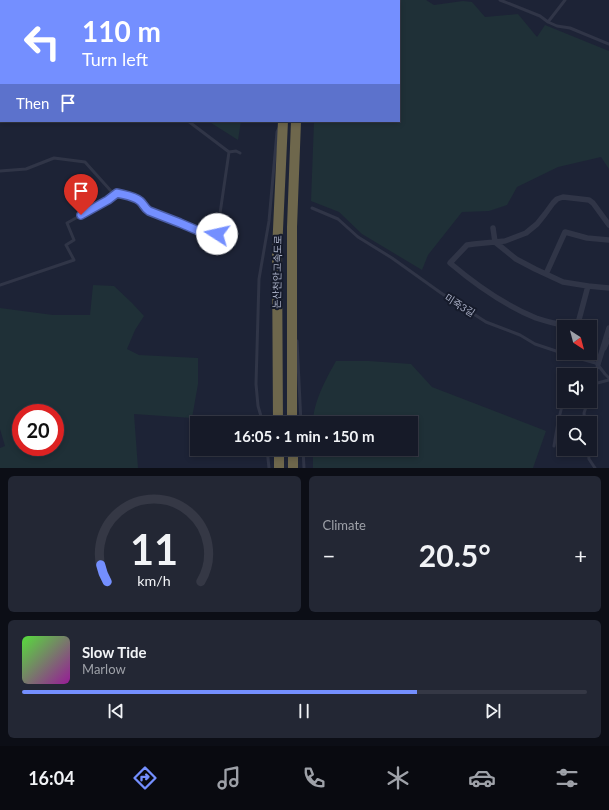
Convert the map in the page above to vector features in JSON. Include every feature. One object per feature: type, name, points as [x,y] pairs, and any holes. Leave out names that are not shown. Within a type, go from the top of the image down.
[{"type":"highway","name":"논산천안고속도로","points":[[278,416],[277,251],[283,122]]},
{"type":"highway","name":"논산천안고속도로","points":[[292,416],[292,227],[296,122]]},
{"type":"highway","points":[[279,456],[279,468]]},
{"type":"highway","points":[[293,456],[293,468]]},
{"type":"street","points":[[557,323],[537,318],[511,306],[475,284],[450,263],[467,245],[505,241],[526,233],[537,224],[552,203],[563,197],[589,200],[593,203],[609,225]]},
{"type":"street","points":[[493,228],[495,242],[516,259],[563,282],[609,288]]},
{"type":"street","points":[[546,274],[565,232],[587,238],[609,240]]},
{"type":"street","points":[[579,320],[588,286]]},
{"type":"street","points":[[598,365],[609,328]]},
{"type":"lane","points":[[500,0],[540,16],[556,26],[570,28],[609,44]]},
{"type":"lane","points":[[548,22],[565,0]]},
{"type":"lane","points":[[189,122],[229,152],[236,151],[240,153]]},
{"type":"lane","points":[[261,416],[258,406],[256,384],[259,279],[269,221],[277,132],[282,122]]},
{"type":"lane","points":[[0,171],[26,169],[54,158],[85,162],[111,192],[131,197],[141,202],[144,208],[149,211],[201,232],[217,234],[229,152]]},
{"type":"lane","points":[[0,285],[74,260],[66,244],[74,240],[67,223],[108,200],[117,193]]},
{"type":"lane","name":"미죽3길","points":[[312,208],[338,219],[358,237],[392,258],[441,293],[486,322],[520,335],[535,344],[598,365]]},
{"type":"lane","points":[[292,292],[296,306]]},
{"type":"lane","points":[[297,335],[301,416]]},
{"type":"lane","points":[[597,368],[609,340]]},
{"type":"lane","points":[[597,383],[609,379],[598,365]]},
{"type":"lane","points":[[554,446],[562,408]]},
{"type":"lane","points":[[268,456],[269,468]]},
{"type":"lane","points":[[303,456],[304,468]]},
{"type":"lane","points":[[589,456],[595,468]]},
{"type":"shaded area","points":[[400,0],[426,0],[434,5],[463,1],[472,2],[485,17],[518,14],[537,37],[545,25],[609,51],[609,169],[601,157],[558,167],[517,187],[507,205],[489,211],[462,212],[428,255],[422,270],[362,234],[339,212],[311,201],[314,122],[400,122]]},
{"type":"shaded area","points":[[210,122],[241,122],[238,140]]},
{"type":"shaded area","points":[[93,285],[114,286],[144,316],[135,330],[127,349],[139,355],[198,358],[198,384],[192,416],[190,416],[190,418],[134,414],[138,468],[0,468],[0,448],[5,446],[0,429],[0,308],[53,315],[90,315]]},
{"type":"shaded area","points":[[336,361],[369,361],[411,364],[432,387],[546,431],[533,468],[313,468],[313,456],[418,456],[418,416],[314,416],[315,407],[324,383]]},
{"type":"route","points":[[81,215],[108,200],[117,193],[141,202],[144,208],[149,211],[201,232],[217,234]]}]
